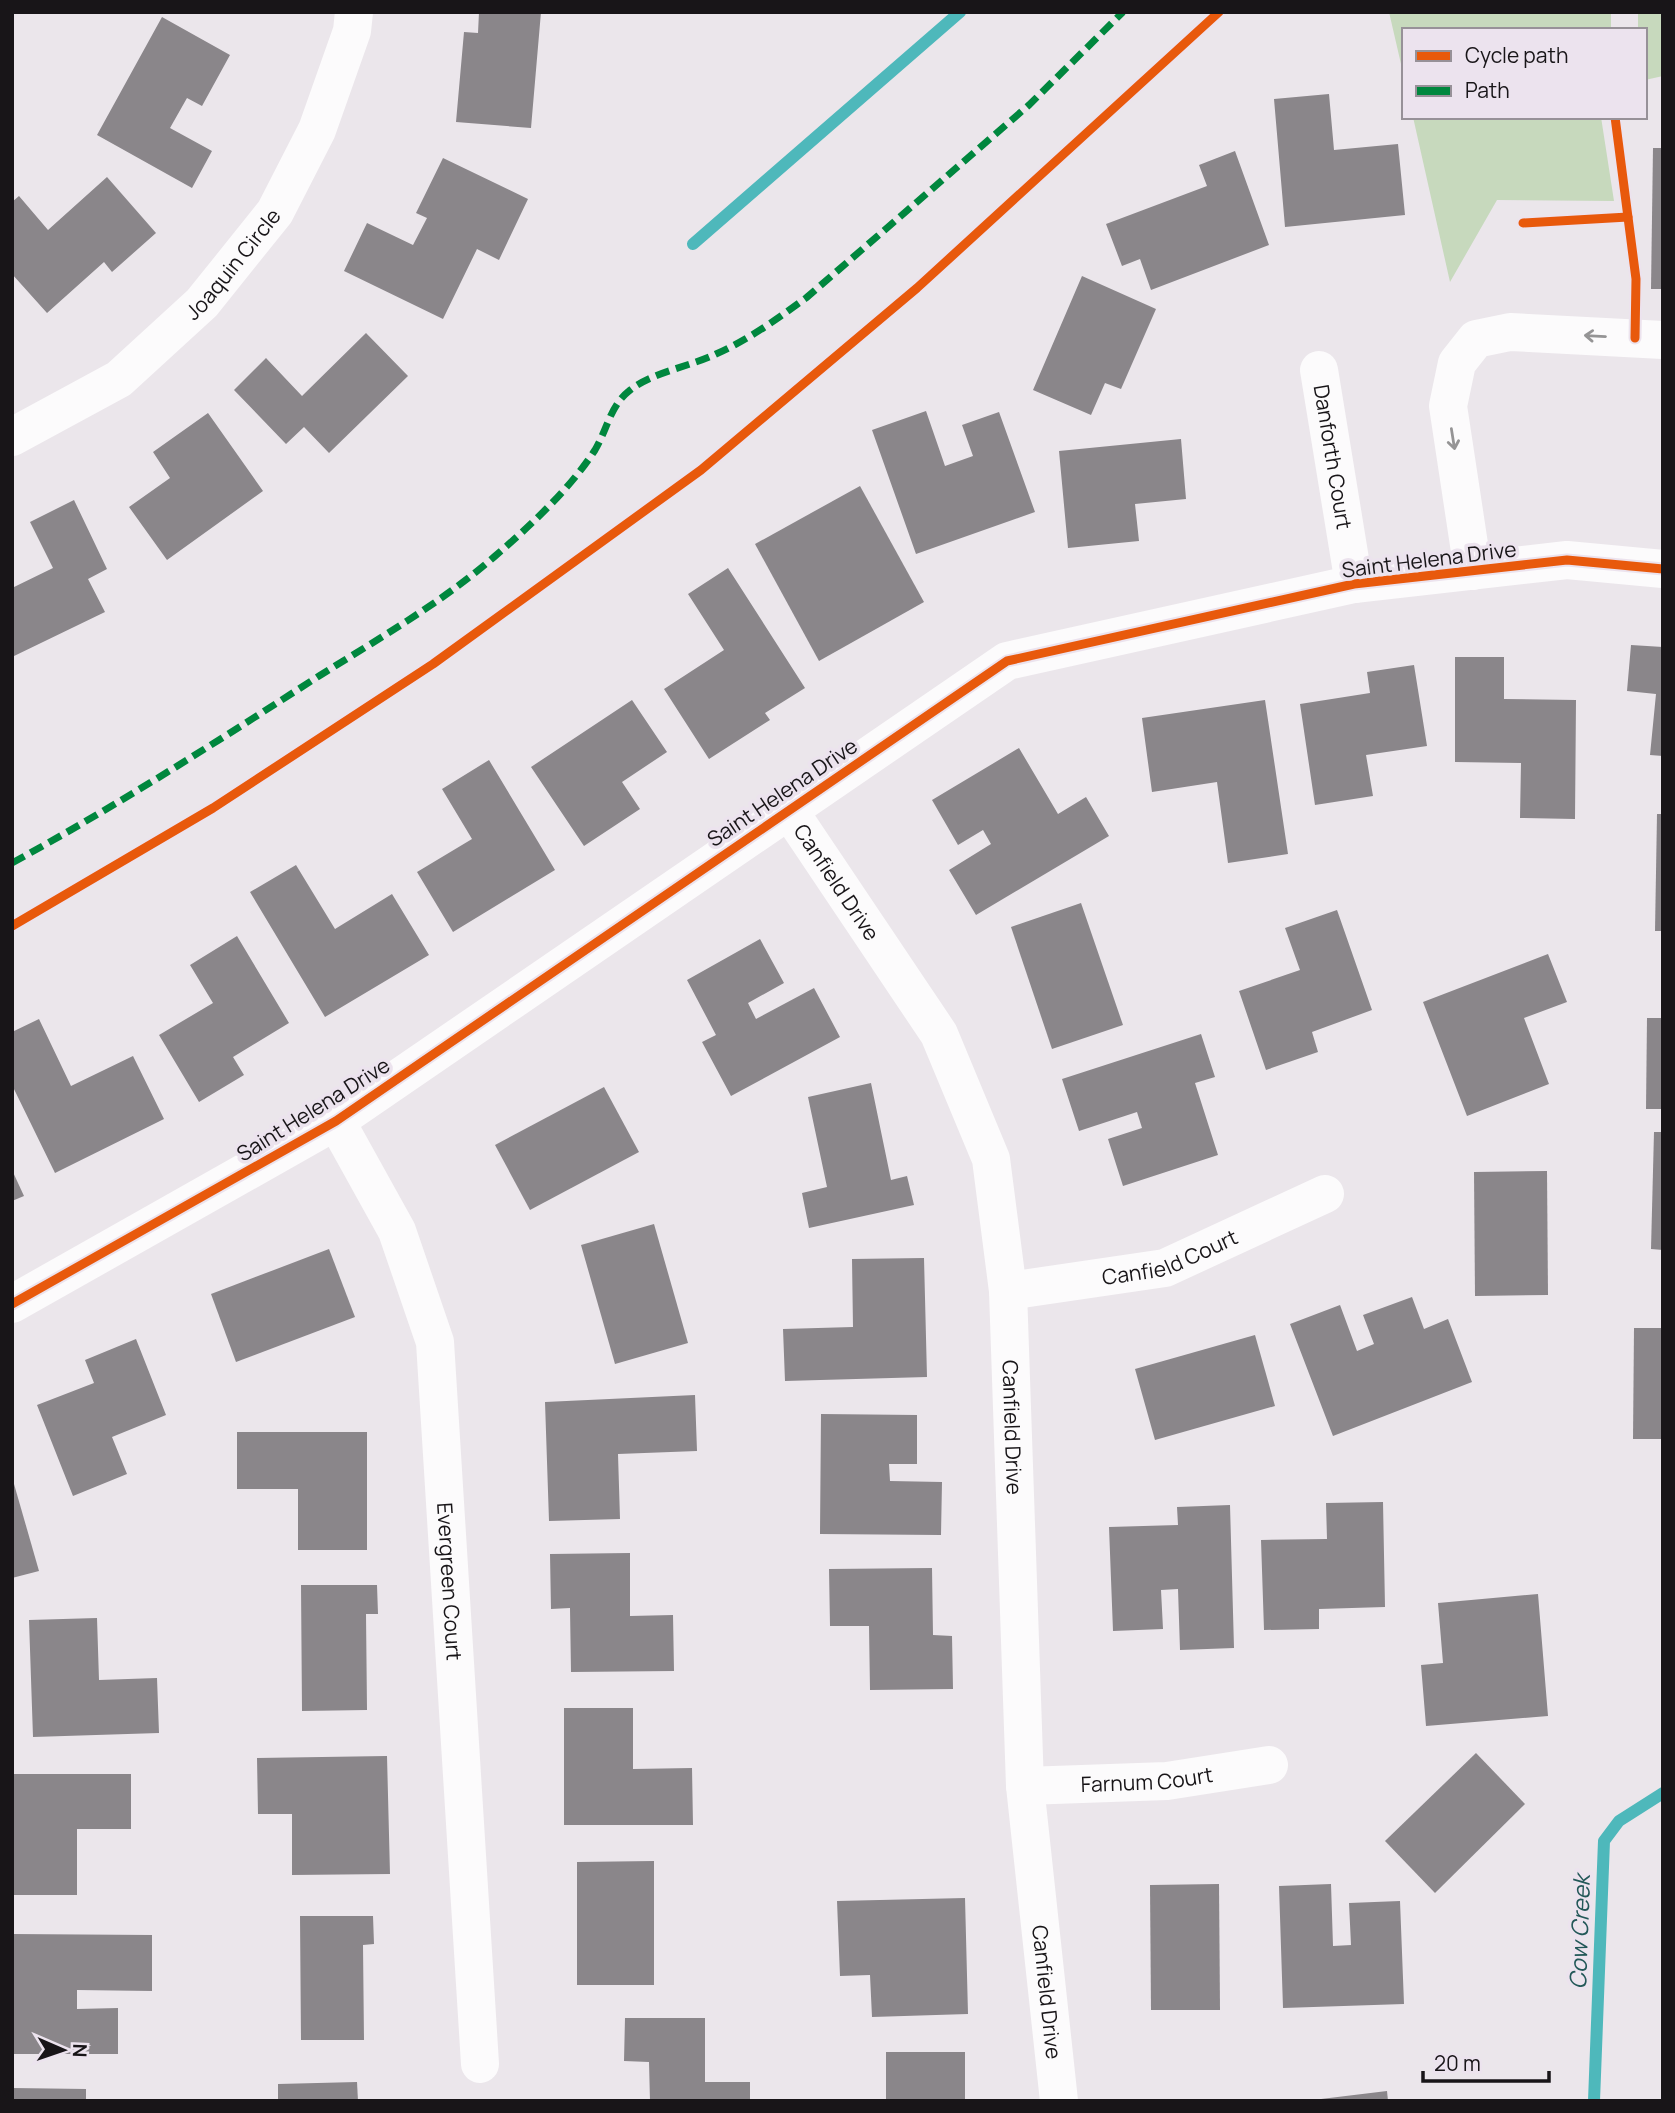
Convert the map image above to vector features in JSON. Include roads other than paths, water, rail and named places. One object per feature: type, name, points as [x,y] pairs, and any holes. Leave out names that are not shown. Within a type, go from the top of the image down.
[{"type":"street","name":"Joaquin Circle","points":[[12,437],[119,379],[202,303],[275,212],[317,131],[352,31],[354,12]]},
{"type":"street","points":[[1473,570],[1448,406],[1457,363],[1476,339],[1510,332],[1663,341]]},
{"type":"street","name":"Danforth Court","points":[[1319,370],[1354,584]]},
{"type":"street","name":"Saint Helena Drive","points":[[12,1304],[336,1121],[1007,661],[1354,584],[1567,560],[1663,569]]},
{"type":"street","name":"Canfield Drive","points":[[788,809],[939,1034],[991,1159],[1007,1291],[1025,1786],[1059,2101]]},
{"type":"street","name":"Evergreen Court","points":[[336,1121],[397,1231],[435,1342],[480,2064]]},
{"type":"street","name":"Canfield Court","points":[[1007,1291],[1165,1268],[1325,1194]]},
{"type":"street","name":"Farnum Court","points":[[1025,1786],[1167,1781],[1269,1765]]},
{"type":"waterway","points":[[693,244],[960,12]]},
{"type":"waterway","name":"Cow Creek","points":[[1594,2101],[1604,1841],[1619,1821],[1663,1793]]}]
